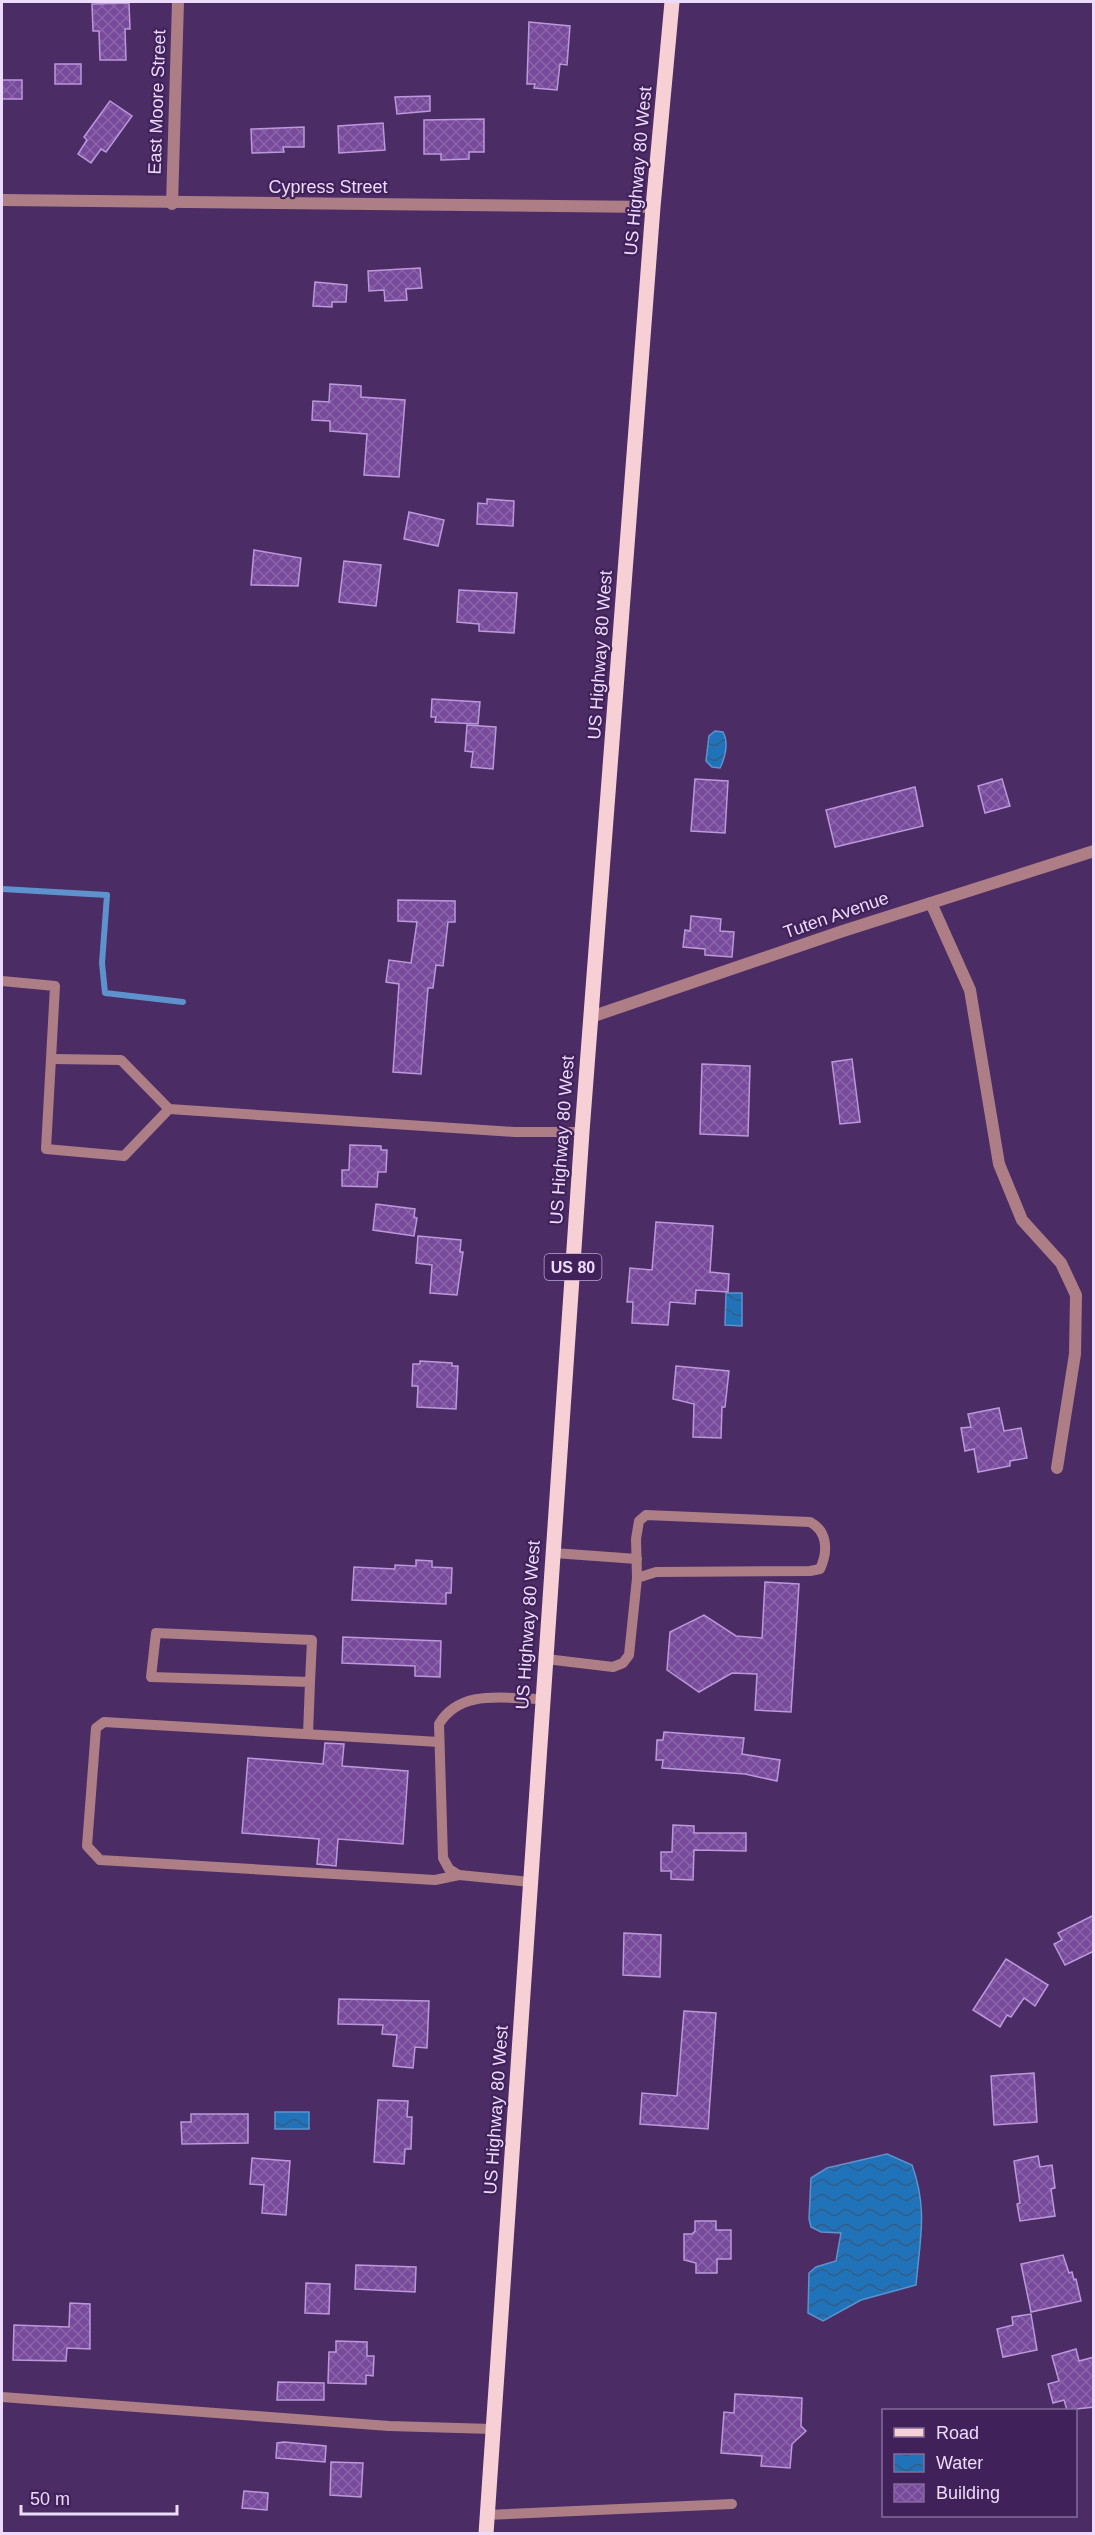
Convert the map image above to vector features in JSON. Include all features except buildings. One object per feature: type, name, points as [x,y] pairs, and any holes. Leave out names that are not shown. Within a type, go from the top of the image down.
[{"type":"main road","name":"US Highway 80 West","points":[[486,2534],[582,1132],[653,207],[672,2]]},
{"type":"street","name":"East Moore Street","points":[[172,204],[178,2]]},
{"type":"street","name":"Cypress Street","points":[[2,200],[172,204],[653,207]]},
{"type":"street","name":"Tuten Avenue","points":[[591,1017],[1094,851]]},
{"type":"street","points":[[931,903],[970,990],[999,1164],[1022,1220],[1061,1263],[1076,1295],[1075,1353],[1057,1468]]},
{"type":"lane","points":[[2,981],[55,986],[46,1149],[124,1156],[169,1109]]},
{"type":"lane","points":[[52,1059],[121,1060],[169,1109],[485,1130],[582,1132]]},
{"type":"lane","points":[[546,1659],[613,1667],[623,1663],[629,1655],[637,1578],[636,1539],[639,1521],[646,1515],[810,1522],[819,1526],[825,1536],[823,1562],[820,1569],[810,1571],[764,1569],[656,1572],[637,1578]]},
{"type":"lane","points":[[554,1553],[637,1559]]},
{"type":"lane","points":[[308,1734],[312,1640],[156,1633],[151,1677],[310,1682]]},
{"type":"lane","points":[[459,1875],[449,1869],[443,1858],[439,1724],[447,1711],[471,1699],[542,1699]]},
{"type":"lane","points":[[439,1742],[104,1722],[96,1728],[87,1846],[100,1860],[435,1880],[459,1875],[530,1882]]},
{"type":"lane","points":[[2,2397],[389,2426],[493,2429]]},
{"type":"lane","points":[[487,2514],[732,2504]]},
{"type":"water","points":[[715,731],[723,732],[726,741],[725,755],[720,768],[712,767],[706,761],[709,736]]},
{"type":"water","points":[[726,1293],[742,1293],[742,1326],[725,1325]]},
{"type":"water","points":[[275,2112],[309,2112],[309,2129],[275,2129]]},
{"type":"water","points":[[887,2154],[912,2165],[917,2181],[922,2224],[916,2285],[861,2300],[823,2321],[808,2313],[809,2273],[816,2267],[836,2261],[841,2233],[821,2232],[811,2227],[809,2219],[811,2178],[827,2168]]},
{"type":"waterway","points":[[2,889],[107,895],[102,963],[105,993],[183,1002]]}]
